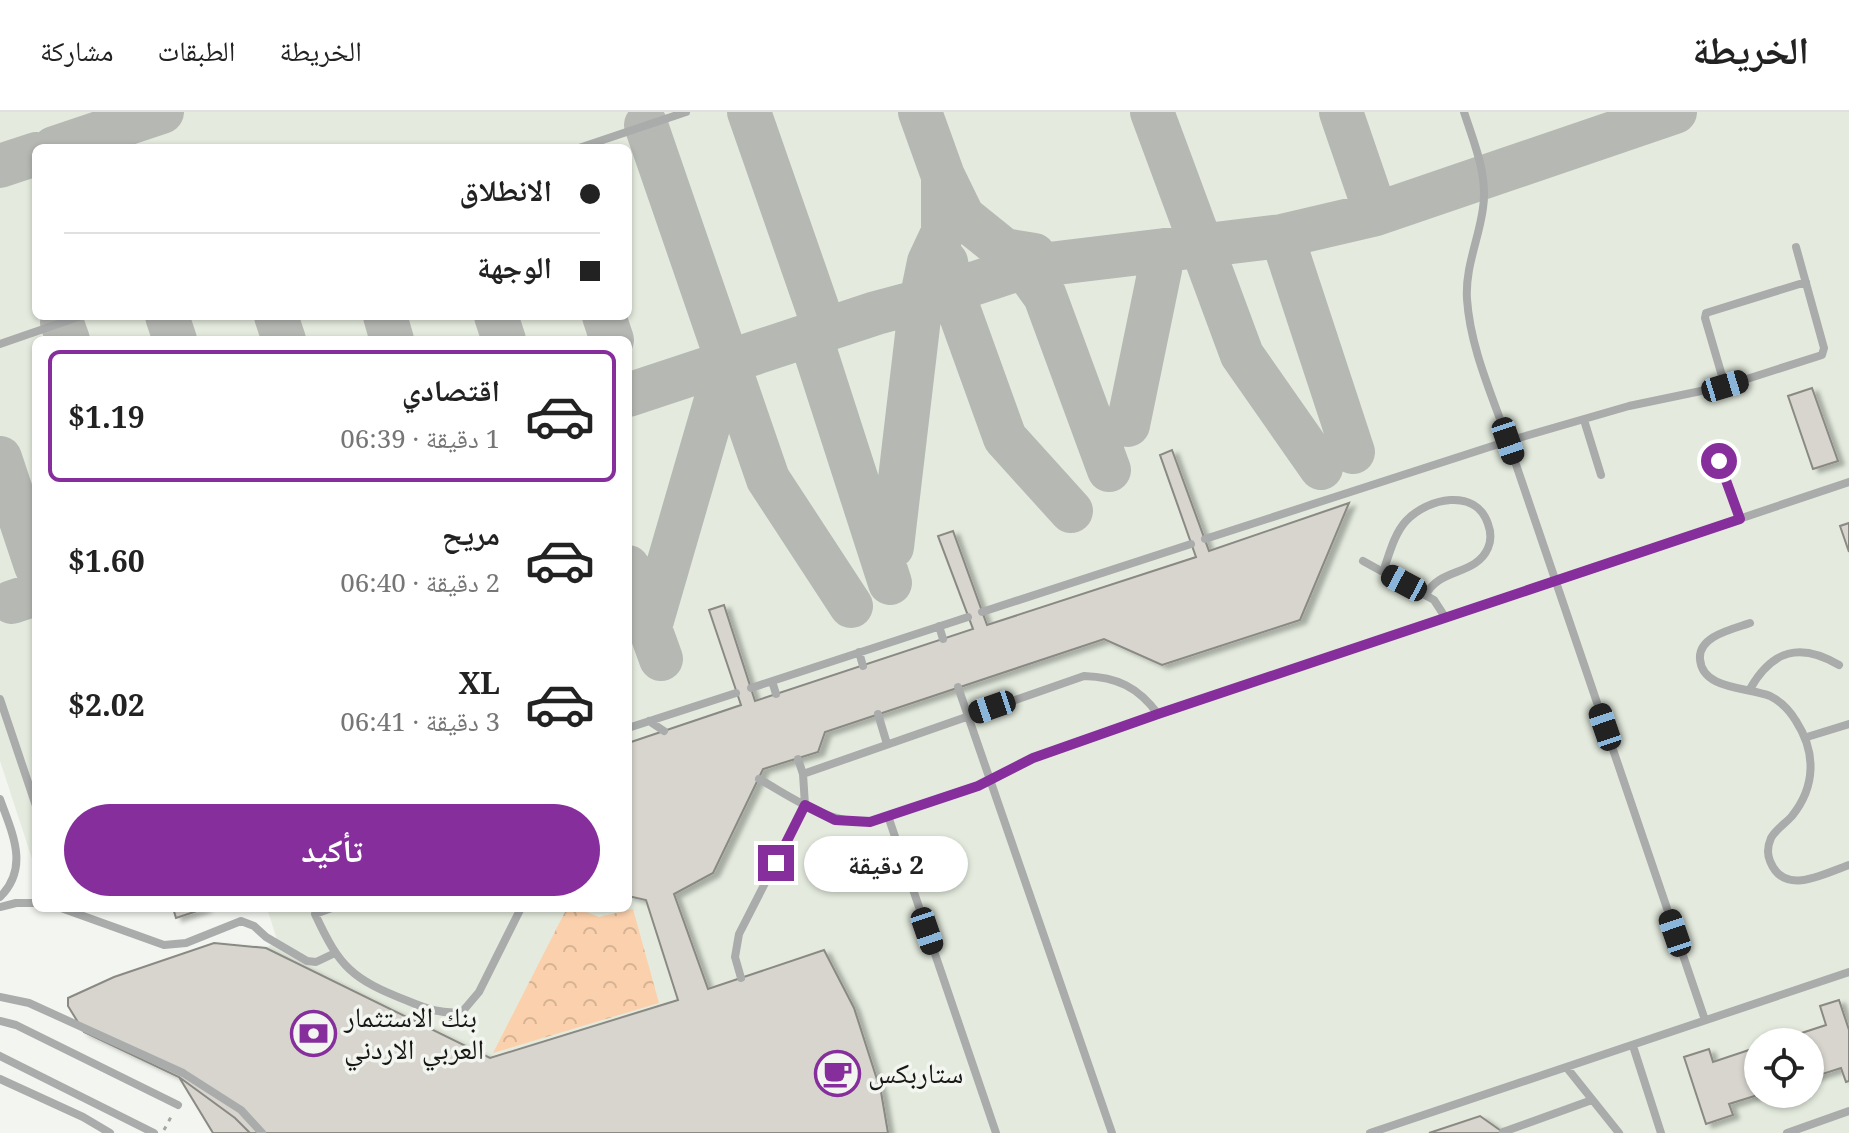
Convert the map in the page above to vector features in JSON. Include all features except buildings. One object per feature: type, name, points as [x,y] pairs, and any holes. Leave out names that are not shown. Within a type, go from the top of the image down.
[{"type":"lane","points":[[591,144],[686,112]]},
{"type":"lane","points":[[1464,112],[1483,178],[1484,206],[1469,264],[1466,296],[1470,327],[1705,1020]]},
{"type":"lane","points":[[1205,539],[1508,441],[1659,399],[1725,386],[1822,355],[1824,348],[1796,247]]},
{"type":"lane","points":[[1725,386],[1706,313],[1806,282]]},
{"type":"lane","points":[[0,344],[69,320]]},
{"type":"lane","points":[[1584,420],[1601,475]]},
{"type":"lane","points":[[1719,461],[1740,519]]},
{"type":"lane","points":[[759,779],[835,820],[870,822],[990,781],[1033,758],[1158,714],[1849,482]]},
{"type":"lane","points":[[1383,572],[1396,537],[1404,523],[1416,512],[1446,500],[1462,500],[1476,506],[1486,517],[1491,532],[1489,547],[1481,560],[1434,582],[1426,595]]},
{"type":"lane","points":[[982,612],[1191,544]]},
{"type":"lane","points":[[1363,561],[1426,595],[1441,608],[1445,617]]},
{"type":"lane","points":[[751,688],[968,617]]},
{"type":"lane","points":[[1750,623],[1718,634],[1705,643],[1699,657],[1703,672],[1714,682],[1750,689],[1773,698],[1792,714],[1807,737],[1812,759],[1810,782],[1801,805],[1772,836],[1767,854],[1774,871],[1787,881],[1803,881],[1849,865]]},
{"type":"lane","points":[[939,626],[943,639]]},
{"type":"lane","points":[[1750,689],[1760,670],[1778,657],[1799,651],[1820,654],[1839,665]]},
{"type":"lane","points":[[859,652],[863,666]]},
{"type":"lane","points":[[803,774],[1084,676],[1106,677],[1127,684],[1145,696],[1158,714]]},
{"type":"lane","points":[[772,681],[776,694]]},
{"type":"lane","points":[[958,687],[1112,1133]]},
{"type":"lane","points":[[632,727],[736,693]]},
{"type":"lane","points":[[0,699],[32,794]]},
{"type":"lane","points":[[878,714],[887,744]]},
{"type":"lane","points":[[649,721],[664,731]]},
{"type":"lane","points":[[1807,737],[1849,724]]},
{"type":"lane","points":[[741,978],[735,957],[739,934],[805,805],[803,774],[798,759]]},
{"type":"lane","points":[[0,799],[18,853],[11,883],[0,897]]},
{"type":"lane","points":[[888,816],[996,1133]]},
{"type":"lane","points":[[0,907],[32,903]]},
{"type":"lane","points":[[72,912],[164,945],[186,943],[241,921],[254,926],[266,937],[307,961],[316,962],[335,953]]},
{"type":"lane","points":[[321,912],[315,914],[335,953],[353,974],[368,985],[431,1011],[446,1014],[462,1012],[479,992],[519,912]]},
{"type":"lane","points":[[1370,1133],[1849,972]]},
{"type":"lane","points":[[0,997],[29,1003],[183,1073],[241,1110],[262,1133]]},
{"type":"lane","points":[[0,1021],[16,1025],[178,1105]]},
{"type":"lane","points":[[1633,1046],[1661,1133]]},
{"type":"lane","points":[[0,1056],[154,1133]]},
{"type":"lane","points":[[1567,1068],[1619,1133]]},
{"type":"lane","points":[[0,1079],[83,1117],[110,1133]]},
{"type":"lane","points":[[1503,1132],[1592,1100]]},
{"type":"lane","points":[[1787,1133],[1849,1111]]},
{"type":"path","points":[[162,1133],[178,1105]]},
{"type":"shaded area","points":[[0,112],[1849,112],[1849,1133],[213,1133],[179,1077],[84,1032],[68,1006],[68,998],[114,977],[214,943],[266,948],[277,940],[268,912],[632,912],[632,336],[32,336],[32,859],[0,761]]},
{"type":"green space","points":[[633,909],[659,1003],[493,1053],[565,912],[587,912],[599,917],[632,912]]},
{"type":"taxiway","points":[[66,144],[162,112]]},
{"type":"taxiway","points":[[749,112],[825,330]]},
{"type":"taxiway","points":[[920,112],[943,176],[963,217],[1004,250],[1034,255]]},
{"type":"taxiway","points":[[1152,112],[1242,355],[1321,468]]},
{"type":"taxiway","points":[[1341,112],[1376,214]]},
{"type":"taxiway","points":[[632,394],[1024,267],[1282,236],[1376,214],[1675,112]]},
{"type":"taxiway","points":[[646,125],[768,479],[851,606]]},
{"type":"taxiway","points":[[0,166],[32,155]]},
{"type":"taxiway","points":[[892,547],[921,301],[929,262],[943,232],[943,176]]},
{"type":"taxiway","points":[[1282,236],[1353,452]]},
{"type":"taxiway","points":[[1128,425],[1164,250]]},
{"type":"taxiway","points":[[1005,251],[1024,267],[1045,296],[1109,470]]},
{"type":"taxiway","points":[[946,262],[952,291],[1005,438],[1071,511]]},
{"type":"taxiway","points":[[168,320],[174,336]]},
{"type":"taxiway","points":[[277,320],[283,336]]},
{"type":"taxiway","points":[[386,320],[391,336]]},
{"type":"taxiway","points":[[497,320],[503,336]]},
{"type":"taxiway","points":[[605,320],[611,336]]},
{"type":"taxiway","points":[[62,323],[67,336]]},
{"type":"taxiway","points":[[810,335],[890,583]]},
{"type":"taxiway","points":[[650,627],[727,362]]},
{"type":"taxiway","points":[[0,458],[32,554]]},
{"type":"taxiway","points":[[632,578],[661,659]]},
{"type":"taxiway","points":[[12,602],[32,595]]},
{"type":"place","name":"بنك الاستثمار العربي الاردني","points":[[313,1033]]},
{"type":"place","name":"ستاربكس","points":[[837,1073]]},
{"type":"route","points":[[776,863],[805,805],[835,820],[870,822],[978,786],[1033,758],[1158,714],[1740,519],[1719,461]]}]
